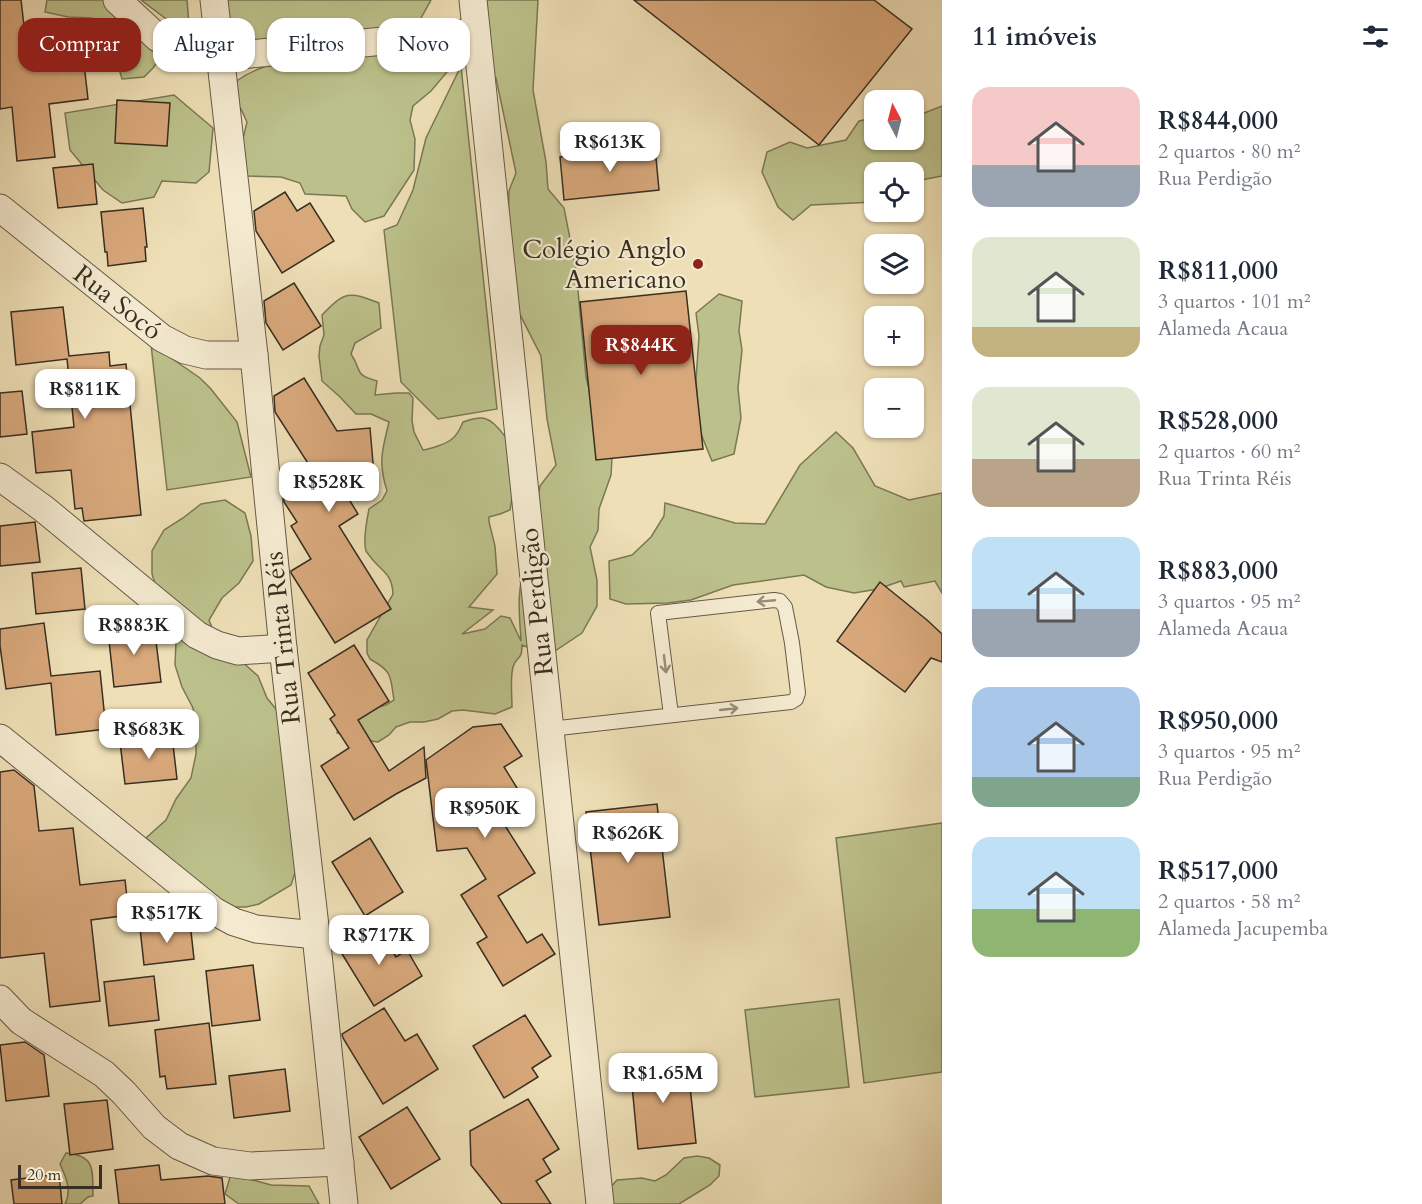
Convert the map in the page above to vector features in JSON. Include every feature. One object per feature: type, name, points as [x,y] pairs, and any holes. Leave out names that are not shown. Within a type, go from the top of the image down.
[{"type":"street","points":[[117,0],[153,33]]},
{"type":"street","name":"Rua Trinta Réis","points":[[214,0],[216,18]]},
{"type":"street","name":"Rua Perdigão","points":[[473,0],[600,1204]]},
{"type":"street","points":[[255,54],[476,33]]},
{"type":"street","name":"Rua Trinta Réis","points":[[222,72],[344,1204]]},
{"type":"street","name":"Rua Socó","points":[[0,208],[162,339],[185,350],[206,355],[254,355]]},
{"type":"street","points":[[0,477],[44,509],[197,635],[217,645],[238,651],[283,648]]},
{"type":"street","points":[[0,738],[214,910],[234,922],[256,929],[316,935]]},
{"type":"street","points":[[0,999],[21,1021],[104,1074],[154,1127],[179,1146],[213,1161],[250,1166],[340,1162]]},
{"type":"lane","points":[[550,729],[791,702],[796,699],[798,693],[785,607],[780,601],[658,613],[671,715]]},
{"type":"green space","points":[[47,0],[114,0],[134,18],[68,17],[45,12]]},
{"type":"green space","points":[[141,0],[187,0],[188,18],[165,18]]},
{"type":"green space","points":[[221,0],[431,0],[421,18],[377,18],[377,31],[365,32],[365,18],[267,18],[267,41],[255,42],[255,18],[224,18]]},
{"type":"green space","points":[[478,0],[538,0],[533,90],[546,162],[548,189],[564,208],[576,269],[586,377],[601,433],[612,458],[611,475],[599,509],[598,530],[590,547],[597,580],[597,606],[582,633],[549,655],[522,645],[521,654],[512,672],[512,707],[495,714],[452,711],[438,719],[410,722],[396,727],[378,742],[364,740],[337,733],[338,726],[362,711],[386,705],[394,700],[387,671],[370,659],[367,653],[367,640],[393,594],[392,587],[386,574],[366,551],[365,542],[369,509],[382,500],[387,491],[382,456],[389,422],[371,414],[356,414],[322,381],[319,356],[324,335],[322,315],[342,297],[361,296],[379,303],[381,328],[355,343],[351,354],[361,374],[377,381],[375,395],[409,393],[413,398],[414,432],[423,450],[446,443],[457,433],[463,422],[480,418],[494,424],[511,446],[515,462],[515,476],[510,510],[489,517],[495,546],[497,574],[469,607],[493,610],[462,634],[485,629],[501,616],[510,618],[521,641],[519,613],[521,583],[527,567],[540,486],[556,465],[547,419],[541,356],[507,289],[509,191],[516,173],[496,78],[483,67]]},
{"type":"green space","points":[[141,24],[153,35],[153,68],[144,77],[122,79],[120,72],[141,72]]},
{"type":"green space","points":[[377,51],[377,72],[447,72],[431,91],[413,106],[410,120],[415,139],[414,170],[384,216],[365,222],[352,209],[346,196],[305,194],[300,183],[281,177],[246,176],[240,151],[247,122],[241,109],[232,99],[235,82],[251,72],[267,66],[267,72],[365,72],[365,53]]},
{"type":"green space","points":[[458,72],[462,72],[497,409],[438,419],[401,382],[384,230],[397,225],[413,190],[426,138]]},
{"type":"green space","points":[[174,95],[213,128],[209,172],[196,183],[162,181],[154,197],[122,203],[103,190],[70,150],[65,113]]},
{"type":"green space","points":[[942,106],[942,176],[924,179],[924,162],[864,162],[864,202],[811,205],[793,220],[778,207],[762,172],[767,152],[790,142],[807,148],[846,140],[859,121],[864,120],[864,150],[924,150],[924,113]]},
{"type":"green space","points":[[719,294],[742,301],[739,331],[742,350],[738,388],[741,418],[734,454],[712,461],[699,429],[696,380],[699,336],[696,313]]},
{"type":"green space","points":[[151,344],[200,378],[237,422],[251,477],[167,490]]},
{"type":"green space","points":[[836,432],[853,448],[875,486],[909,500],[942,493],[942,593],[935,581],[904,587],[901,581],[878,589],[854,593],[826,587],[804,575],[733,585],[691,600],[668,603],[626,604],[610,599],[609,561],[632,555],[651,537],[664,516],[665,503],[735,523],[765,524],[800,465]]},
{"type":"green space","points":[[225,500],[245,513],[251,536],[253,561],[239,583],[222,598],[209,620],[219,645],[258,676],[267,698],[280,714],[303,848],[291,885],[259,904],[246,907],[231,907],[146,838],[166,820],[176,799],[191,778],[196,754],[193,708],[182,687],[175,665],[176,641],[172,618],[159,596],[152,574],[152,551],[164,530],[201,504]]},
{"type":"green space","points":[[942,823],[942,1072],[864,1083],[836,838]]},
{"type":"green space","points":[[839,999],[849,1087],[755,1097],[745,1010]]},
{"type":"green space","points":[[66,1153],[83,1157],[91,1166],[93,1196],[80,1204],[65,1204],[68,1189],[60,1164]]},
{"type":"green space","points":[[697,1156],[709,1158],[720,1165],[719,1176],[710,1185],[679,1204],[603,1204],[606,1192],[617,1180],[642,1178],[655,1181],[666,1175],[684,1158]]},
{"type":"green space","points":[[231,1174],[271,1185],[309,1186],[319,1204],[239,1204],[225,1194]]},
{"type":"building","points":[[0,0],[21,0],[23,18],[18,18],[18,72],[85,72],[88,99],[49,104],[55,157],[17,161],[12,107],[0,109]]},
{"type":"building","points":[[634,0],[874,0],[912,29],[819,145]]},
{"type":"building","points":[[117,100],[170,103],[167,146],[115,143]]},
{"type":"building","points":[[655,147],[659,190],[564,200],[560,157]]},
{"type":"building","points":[[93,164],[97,204],[58,208],[53,168]]},
{"type":"building","points":[[285,192],[297,211],[310,203],[334,241],[282,273],[256,231],[254,211]]},
{"type":"building","points":[[143,208],[146,261],[108,266],[101,212]]},
{"type":"building","points":[[294,283],[321,326],[283,350],[266,323],[264,301]]},
{"type":"building","points":[[686,291],[703,449],[596,460],[580,302]]},
{"type":"building","points":[[63,307],[69,356],[109,352],[110,366],[126,364],[141,515],[84,521],[82,508],[75,509],[71,470],[36,473],[32,432],[74,427],[67,359],[16,365],[11,312]]},
{"type":"building","points":[[304,378],[337,431],[370,428],[375,486],[342,488],[358,514],[339,526],[391,609],[335,643],[291,573],[311,559],[291,526],[297,522],[284,502],[283,489],[313,471],[275,412],[274,396]]},
{"type":"building","points":[[22,391],[27,434],[0,437],[0,393]]},
{"type":"building","points":[[35,522],[40,562],[0,566],[0,526]]},
{"type":"building","points":[[81,568],[85,609],[36,614],[32,573]]},
{"type":"building","points":[[880,582],[942,634],[942,662],[931,658],[905,692],[837,641]]},
{"type":"building","points":[[44,623],[51,676],[100,671],[106,729],[56,735],[51,683],[6,689],[0,629]]},
{"type":"building","points":[[154,625],[161,682],[114,687],[108,631]]},
{"type":"building","points":[[354,645],[389,701],[358,720],[389,771],[424,747],[426,778],[354,820],[321,766],[349,748],[330,719],[335,715],[308,673]]},
{"type":"building","points":[[501,724],[522,756],[504,767],[522,796],[497,813],[535,873],[498,896],[527,943],[542,934],[555,954],[503,986],[477,943],[487,937],[461,895],[486,879],[467,848],[437,851],[426,760],[473,727]]},
{"type":"building","points":[[172,736],[177,779],[125,784],[120,742]]},
{"type":"building","points":[[14,770],[34,786],[39,831],[73,828],[80,885],[125,880],[129,915],[91,920],[100,1001],[50,1007],[44,953],[0,958],[0,772]]},
{"type":"building","points":[[657,804],[670,917],[599,925],[586,812]]},
{"type":"building","points":[[370,838],[403,892],[365,916],[332,862]]},
{"type":"building","points":[[190,922],[194,959],[144,965],[140,928]]},
{"type":"building","points":[[376,926],[396,957],[407,950],[422,976],[374,1006],[339,949]]},
{"type":"building","points":[[253,965],[260,1020],[212,1026],[206,971]]},
{"type":"building","points":[[154,976],[159,1020],[109,1026],[104,982]]},
{"type":"building","points":[[384,1008],[405,1041],[417,1034],[438,1069],[383,1104],[342,1034]]},
{"type":"building","points":[[525,1015],[551,1056],[532,1068],[538,1077],[504,1098],[473,1046]]},
{"type":"building","points":[[209,1023],[216,1084],[167,1089],[165,1076],[160,1077],[155,1030]]},
{"type":"building","points":[[25,1042],[44,1055],[49,1096],[6,1101],[0,1045]]},
{"type":"building","points":[[687,1058],[696,1143],[638,1149],[630,1064]]},
{"type":"building","points":[[285,1069],[290,1111],[234,1118],[229,1076]]},
{"type":"building","points":[[528,1099],[559,1149],[543,1159],[551,1172],[536,1181],[551,1204],[502,1204],[471,1165],[470,1131]]},
{"type":"building","points":[[107,1100],[113,1149],[70,1155],[64,1104]]},
{"type":"building","points":[[407,1107],[440,1159],[391,1189],[359,1137]]},
{"type":"building","points":[[159,1165],[161,1180],[208,1176],[222,1178],[225,1204],[119,1204],[115,1170]]},
{"type":"building","points":[[59,1174],[62,1204],[14,1204],[11,1180]]},
{"type":"place","name":"Colégio Anglo Americano","points":[[698,264]]}]
